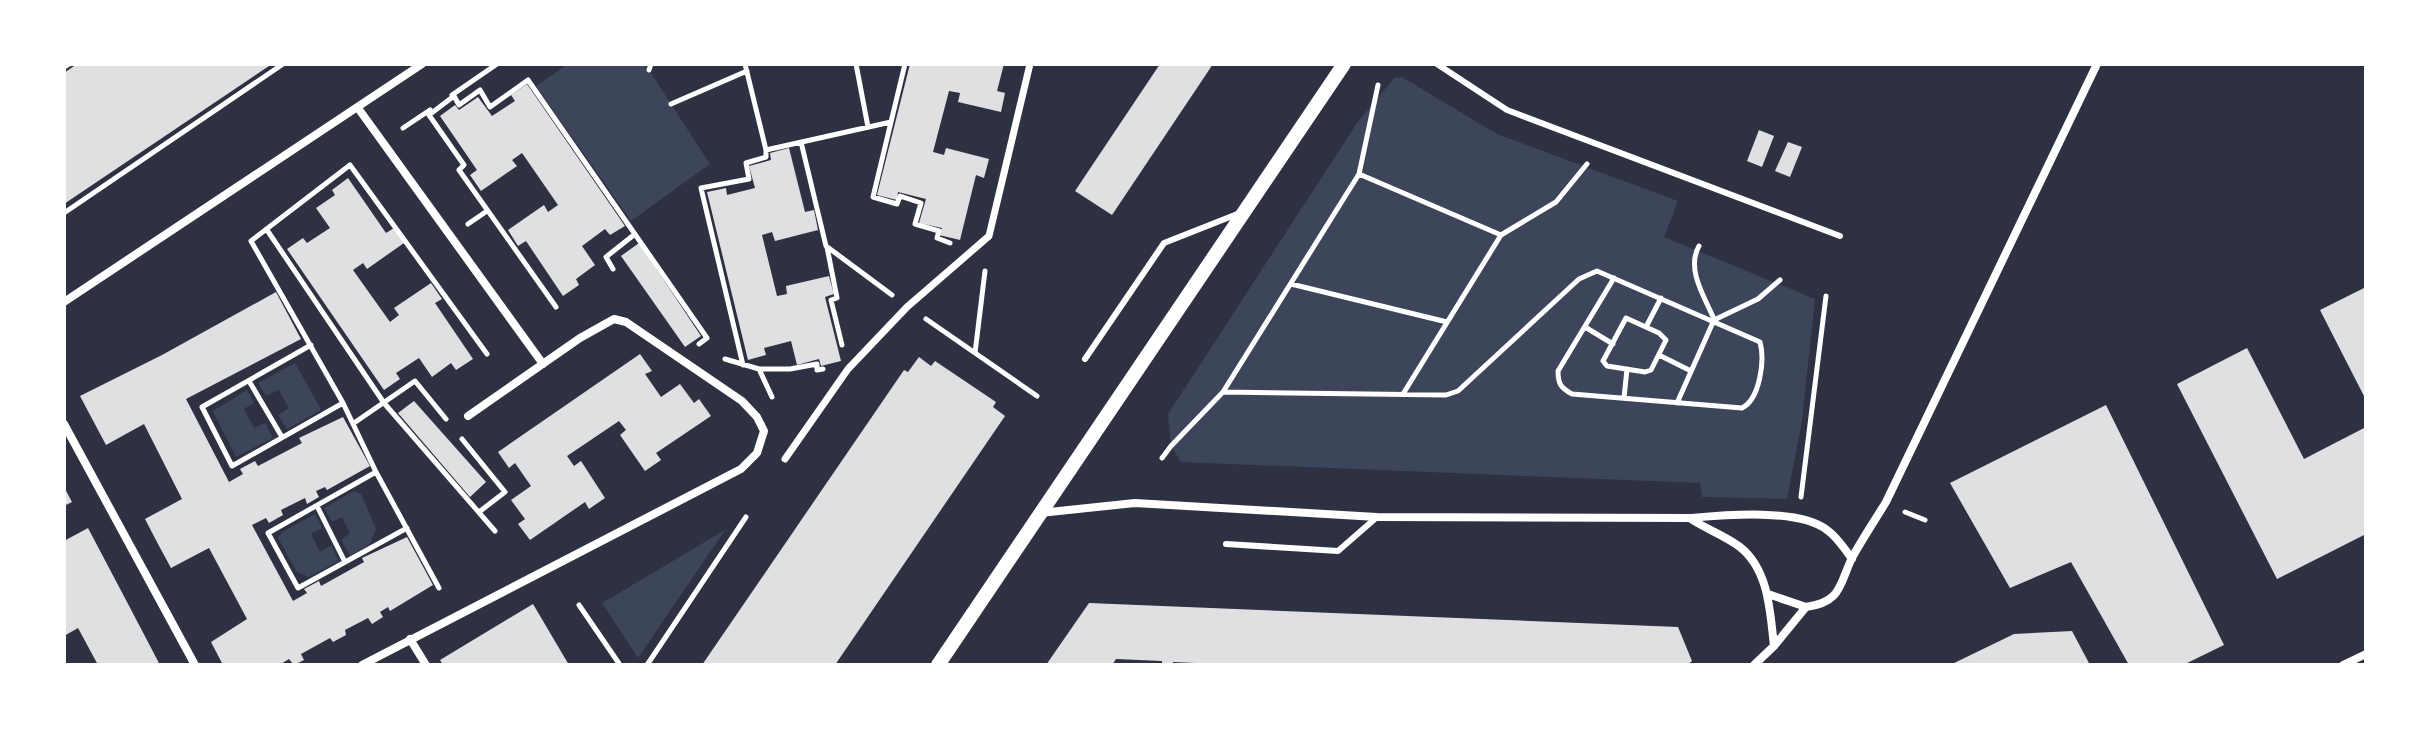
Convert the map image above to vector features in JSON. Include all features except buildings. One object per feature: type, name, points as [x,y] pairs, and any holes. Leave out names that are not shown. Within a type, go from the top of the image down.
[{"type":"street","points":[[64,302],[422,64]]},
{"type":"street","points":[[785,459],[848,367],[907,307],[989,236],[1030,64]]},
{"type":"street","points":[[938,665],[1344,64]]},
{"type":"street","points":[[1768,594],[1806,607],[1833,598],[1842,586],[1852,559],[1886,502],[2097,64]]},
{"type":"street","points":[[358,108],[543,364]]},
{"type":"street","points":[[362,665],[741,469],[757,453],[764,431],[757,417],[742,401],[626,322],[614,319],[603,323],[468,416]]},
{"type":"street","points":[[64,424],[195,665]]},
{"type":"street","points":[[1040,513],[1135,503],[1377,517],[1690,518],[1729,514],[1805,520],[1828,530],[1852,559]]},
{"type":"street","points":[[1690,518],[1738,546],[1749,556],[1768,594],[1774,646]]},
{"type":"street","points":[[1754,665],[1806,607]]},
{"type":"street","points":[[410,639],[426,665]]},
{"type":"street","points":[[2343,665],[2366,654]]},
{"type":"lane","points":[[1437,64],[1507,110],[1840,236]]},
{"type":"lane","points":[[1085,359],[1164,243],[1243,212]]},
{"type":"lane","points":[[1226,544],[1338,551],[1377,517]]},
{"type":"path","points":[[64,67],[69,64]]},
{"type":"path","points":[[64,213],[283,64]]},
{"type":"path","points":[[403,128],[497,64]]},
{"type":"path","points":[[856,64],[868,127]]},
{"type":"path","points":[[905,64],[873,197],[897,204],[900,196],[921,203],[915,224],[939,231],[937,238],[970,250]]},
{"type":"path","points":[[671,104],[746,67],[766,157],[746,163],[749,179],[701,188],[743,365]]},
{"type":"path","points":[[556,307],[459,170],[464,165],[429,115],[454,96],[459,105],[480,90],[490,107],[528,80],[707,338],[692,349]]},
{"type":"path","points":[[1162,458],[1223,392],[1359,174],[1378,85]]},
{"type":"path","points":[[766,150],[891,122]]},
{"type":"path","points":[[759,369],[790,369],[817,364],[817,370],[848,367],[831,300],[837,298],[801,142]]},
{"type":"path","points":[[1403,394],[1501,235],[1556,202],[1587,164]]},
{"type":"path","points":[[439,588],[376,472],[354,423],[251,241],[350,165],[487,354]]},
{"type":"path","points":[[1359,174],[1501,235]]},
{"type":"path","points":[[267,230],[384,403],[495,531]]},
{"type":"path","points":[[613,269],[606,257],[635,234]]},
{"type":"path","points":[[975,353],[989,236]]},
{"type":"path","points":[[826,246],[907,307],[1037,396]]},
{"type":"path","points":[[1699,246],[1693,261],[1697,281],[1714,320]]},
{"type":"path","points":[[1223,392],[1446,395],[1458,391],[1579,279],[1597,271],[1614,278],[1661,298],[1714,320],[1760,342],[1763,353],[1754,396],[1749,404],[1742,408],[1677,403],[1572,394],[1562,389],[1558,371],[1614,278]]},
{"type":"path","points":[[1677,403],[1714,320],[1758,299],[1780,280]]},
{"type":"path","points":[[1291,284],[1447,322]]},
{"type":"path","points":[[1800,507],[1826,296]]},
{"type":"path","points":[[1646,327],[1661,298]]},
{"type":"path","points":[[1626,318],[1659,333],[1666,340],[1651,370],[1645,372],[1607,366],[1603,361],[1613,344],[1626,318]]},
{"type":"path","points":[[1585,327],[1613,344]]},
{"type":"path","points":[[311,345],[202,407],[232,466],[343,403]]},
{"type":"path","points":[[1659,355],[1691,371]]},
{"type":"path","points":[[1624,398],[1627,369]]},
{"type":"path","points":[[249,381],[282,437]]},
{"type":"path","points":[[354,423],[415,381],[505,492],[479,512]]},
{"type":"path","points":[[376,472],[268,533],[298,588],[407,528]]},
{"type":"path","points":[[317,505],[345,562]]},
{"type":"path","points":[[1900,510],[1925,520]]},
{"type":"path","points":[[647,665],[746,517]]},
{"type":"path","points":[[579,605],[620,665]]},
{"type":"shaded area","points":[[568,64],[645,64],[710,164],[631,221],[536,86]]},
{"type":"shaded area","points":[[1402,77],[1497,134],[1678,201],[1664,237],[1815,299],[1802,421],[1787,499],[1702,497],[1700,483],[1181,462],[1171,446],[1168,414],[1357,123],[1394,78]]},
{"type":"shaded area","points":[[295,363],[321,410],[287,429],[278,415],[289,408],[279,390],[266,396],[258,383]]},
{"type":"shaded area","points":[[247,390],[254,403],[244,409],[254,428],[265,423],[273,438],[236,457],[213,411]]},
{"type":"shaded area","points":[[354,491],[361,494],[376,529],[370,544],[350,556],[341,540],[350,533],[342,517],[332,522],[324,508]]},
{"type":"shaded area","points":[[315,514],[322,528],[311,534],[320,552],[331,545],[339,561],[308,577],[297,572],[278,538],[282,532]]},
{"type":"shaded area","points":[[725,530],[638,658],[602,603]]}]
